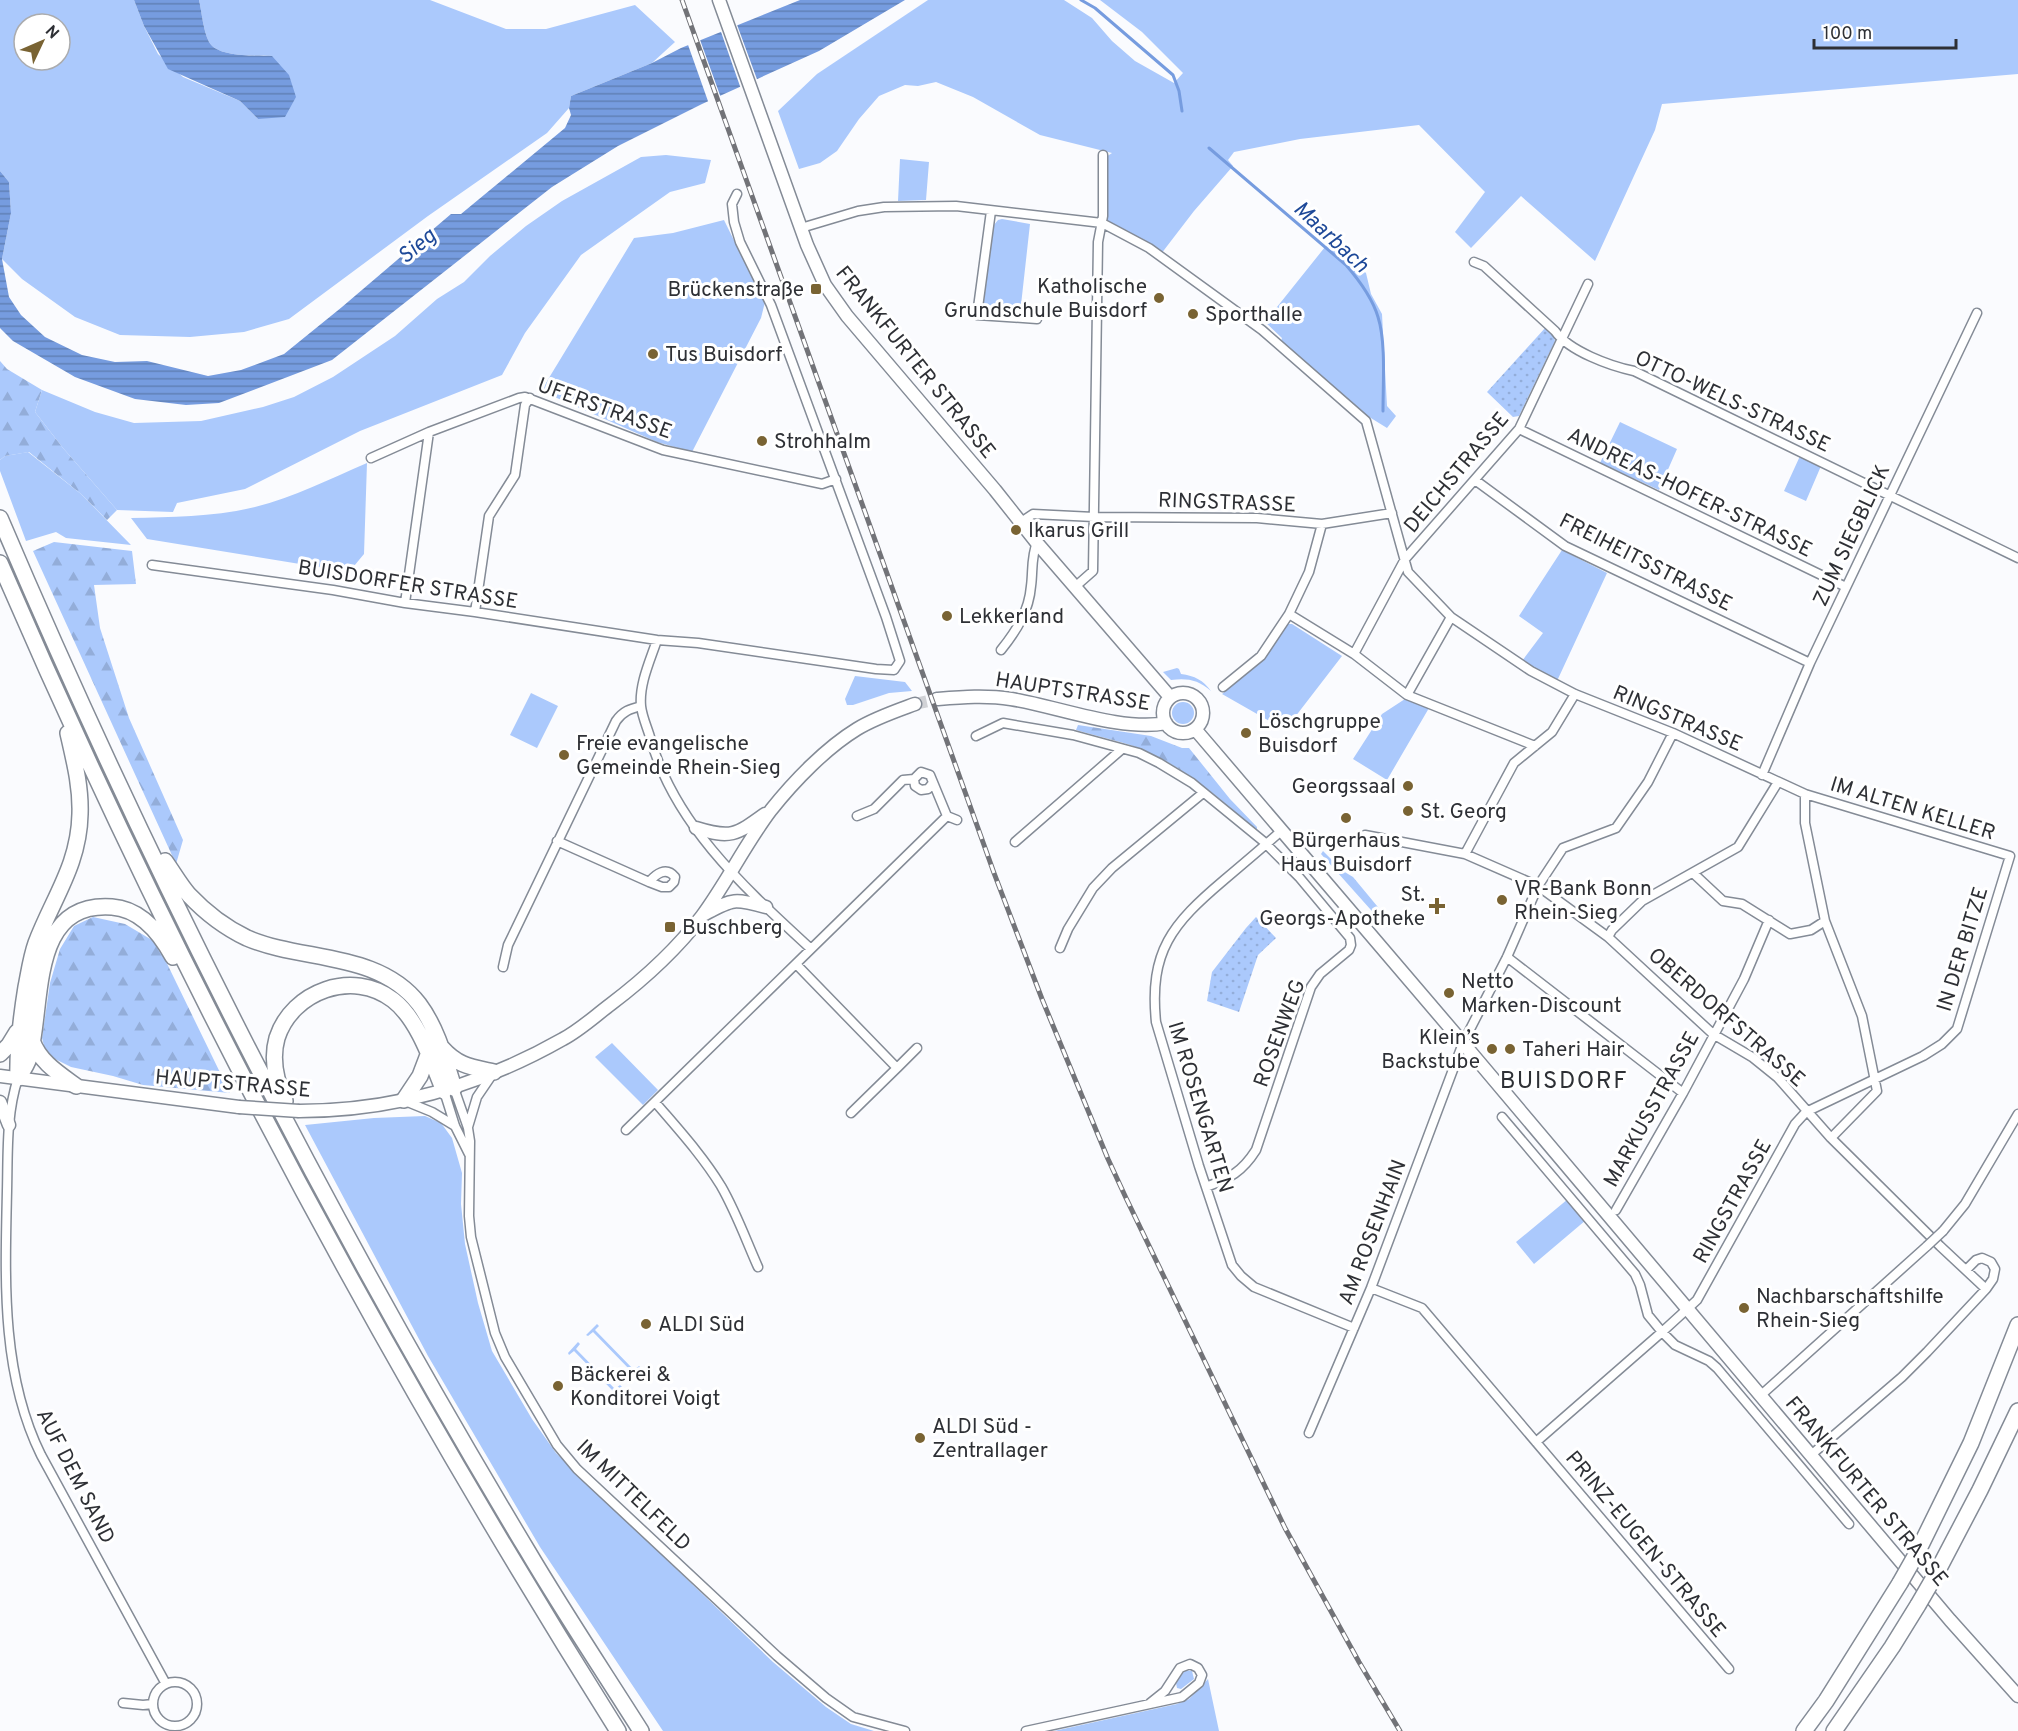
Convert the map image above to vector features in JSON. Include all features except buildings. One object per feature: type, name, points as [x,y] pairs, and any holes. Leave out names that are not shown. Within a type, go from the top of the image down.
[{"type":"highway","points":[[0,518],[40,612],[125,797],[249,1049],[347,1236],[528,1553],[641,1731]]},
{"type":"highway","points":[[0,563],[90,765],[210,1011],[331,1243],[424,1410],[618,1731]]},
{"type":"highway","points":[[18,1078],[19,1030],[30,963],[35,944],[65,882],[77,840],[81,815],[79,784],[62,702]]},
{"type":"highway","points":[[125,797],[137,808],[162,855],[187,894],[225,926],[248,938],[276,948],[352,964],[388,977],[405,989],[419,1004],[449,1089]]},
{"type":"highway","points":[[18,1078],[28,1060],[42,968],[53,936],[63,923],[87,909],[102,906],[118,908],[132,912],[148,922],[164,940],[192,992],[210,1011]]},
{"type":"highway","points":[[301,1148],[299,1132],[280,1090],[274,1055],[278,1037],[287,1019],[299,1004],[314,994],[332,987],[349,985],[379,991],[394,1000],[406,1013],[435,1052],[466,1066],[494,1072]]},
{"type":"highway","points":[[0,1054],[19,1030]]},
{"type":"highway","points":[[32,1040],[36,1052],[53,1069],[76,1086]]},
{"type":"highway","points":[[404,1101],[435,1052]]},
{"type":"highway","points":[[1804,1731],[1826,1701],[1917,1553],[1971,1443],[2018,1324]]},
{"type":"highway","points":[[1834,1731],[1892,1647],[1936,1574],[2018,1411]]},
{"type":"highway","points":[[574,1661],[608,1731]]},
{"type":"main road","name":"FRANKFURTER STRASSE","points":[[719,0],[789,197],[825,285],[847,316],[1037,543],[1170,697]]},
{"type":"main road","points":[[1183,692],[1190,694],[1200,702],[1203,714],[1199,725],[1182,733],[1170,728],[1163,718],[1164,706],[1170,697],[1183,692]]},
{"type":"main road","name":"HAUPTSTRASSE","points":[[937,699],[978,696],[1011,699],[1124,723],[1154,726],[1166,723]]},
{"type":"main road","name":"HAUPTSTRASSE","points":[[0,1076],[239,1107],[299,1111],[370,1107],[404,1101],[449,1089],[494,1072],[566,1038],[644,979],[702,916],[771,810],[811,767],[857,729],[915,704]]},
{"type":"main road","name":"FRANKFURTER STRASSE","points":[[1194,729],[1463,1043],[1950,1620],[2018,1696]]},
{"type":"main road","points":[[696,828],[716,834],[731,834],[742,831],[771,810]]},
{"type":"main road","points":[[702,916],[727,902],[738,900],[765,907]]},
{"type":"main road","points":[[0,1102],[9,1125]]},
{"type":"street","points":[[1076,586],[1093,571],[1098,243],[1102,223],[1103,155]]},
{"type":"street","points":[[737,195],[732,204],[740,242],[771,304],[836,479]]},
{"type":"street","points":[[801,228],[858,211],[884,207],[956,206],[1102,223],[1149,248],[1262,330],[1366,421],[1392,513]]},
{"type":"street","points":[[991,211],[977,315],[1037,319]]},
{"type":"street","points":[[1474,262],[1484,266],[1562,341]]},
{"type":"street","name":"DEICHSTRASSE","points":[[1354,654],[1405,559],[1519,429],[1588,284]]},
{"type":"street","name":"ZUM SIEGBLICK","points":[[1762,775],[1810,663],[1977,313]]},
{"type":"street","name":"OTTO-WELS-STRASSE","points":[[1562,341],[1614,366],[1634,371],[2018,558]]},
{"type":"street","name":"UFERSTRASSE","points":[[371,458],[429,432],[519,398],[531,398],[663,450],[822,484],[836,479]]},
{"type":"street","points":[[475,612],[489,516],[515,475],[525,405],[531,398]]},
{"type":"street","name":"ANDREAS-HOFER-STRASSE","points":[[1519,429],[1846,587]]},
{"type":"street","points":[[405,603],[429,432]]},
{"type":"street","name":"BUISDORFER STRASSE","points":[[152,566],[333,590],[405,603],[657,640],[698,643],[894,670],[900,661],[895,641],[836,479]]},
{"type":"street","name":"FREIHEITSSTRASSE","points":[[1475,480],[1565,546],[1810,663]]},
{"type":"street","name":"RINGSTRASSE","points":[[1021,522],[1033,514],[1094,517],[1257,518],[1322,524],[1392,513],[1408,572],[1451,617],[1531,670],[1575,694],[1673,734],[1805,794]]},
{"type":"street","points":[[1223,687],[1261,656],[1289,614],[1309,572],[1322,524]]},
{"type":"street","points":[[1001,650],[1026,613],[1034,549],[1037,543]]},
{"type":"street","points":[[1289,614],[1354,654],[1407,695],[1535,746]]},
{"type":"street","points":[[1407,695],[1451,617]]},
{"type":"street","points":[[657,640],[643,682],[641,706],[660,770],[680,806],[731,871],[765,907],[811,949]]},
{"type":"street","points":[[1465,854],[1514,763],[1552,732],[1575,694]]},
{"type":"street","points":[[503,967],[508,945],[616,721],[628,709],[641,706]]},
{"type":"street","name":"ROSENWEG","points":[[976,736],[1003,723],[1073,735],[1139,753],[1159,763],[1192,783],[1266,844],[1299,877],[1350,938],[1349,950],[1320,974],[1311,987],[1256,1150],[1246,1165],[1234,1175],[1206,1187]]},
{"type":"street","name":"AM ROSENHAIN","points":[[1309,1433],[1371,1288],[1463,1043],[1507,957],[1538,886],[1563,848],[1616,828],[1648,782],[1673,734]]},
{"type":"street","points":[[1015,842],[1122,750]]},
{"type":"street","points":[[858,816],[874,809],[903,780],[926,772],[932,777],[932,784],[947,816],[957,820]]},
{"type":"street","points":[[914,778],[915,786],[921,790],[928,789],[932,784]]},
{"type":"street","points":[[1608,937],[1611,930],[1642,901],[1738,847],[1778,782]]},
{"type":"street","points":[[1060,948],[1068,929],[1093,888],[1112,868],[1203,793]]},
{"type":"street","points":[[1805,794],[1805,823],[1825,921],[1862,1016],[1877,1091],[1831,1138]]},
{"type":"street","name":"IM ALTEN KELLER","points":[[1805,794],[2010,856]]},
{"type":"street","points":[[626,1130],[947,816]]},
{"type":"street","name":"IM ROSENGARTEN","points":[[1281,832],[1185,914],[1173,931],[1157,969],[1153,998],[1156,1022],[1232,1265],[1254,1287],[1354,1328]]},
{"type":"street","name":"OBERDORFSTRASSE","points":[[1365,835],[1465,854],[1538,886],[1608,937],[1713,1034],[1752,1057],[1778,1078],[1831,1138],[1986,1289]]},
{"type":"street","points":[[557,841],[649,882]]},
{"type":"street","name":"IN DER BITZE","points":[[1874,1078],[1923,1056],[1942,1044],[1957,1029],[2010,856]]},
{"type":"street","points":[[1693,873],[1724,901],[1742,904],[1790,934],[1811,930],[1825,921]]},
{"type":"street","name":"MARKUSSTRASSE","points":[[1616,1210],[1683,1093],[1744,979],[1769,920]]},
{"type":"street","points":[[1507,957],[1683,1093]]},
{"type":"street","points":[[795,964],[897,1068]]},
{"type":"street","points":[[851,1113],[917,1048]]},
{"type":"street","points":[[468,1128],[477,1097],[494,1072]]},
{"type":"street","name":"AUF DEM SAND","points":[[18,1078],[11,1100],[9,1125],[5,1256],[11,1360],[15,1386],[30,1432],[38,1448],[166,1684]]},
{"type":"street","name":"RINGSTRASSE","points":[[1687,1310],[1697,1300],[1795,1124],[1806,1112],[1874,1078]]},
{"type":"street","name":"IM MITTELFELD","points":[[449,1089],[455,1126],[469,1154]]},
{"type":"street","name":"IM MITTELFELD","points":[[449,1089],[468,1128],[470,1169],[468,1216],[495,1333],[505,1357],[563,1453],[777,1656],[826,1698],[853,1717],[905,1731]]},
{"type":"street","points":[[404,1101],[432,1112],[455,1126]]},
{"type":"street","points":[[655,1102],[688,1140],[722,1188],[758,1267]]},
{"type":"street","points":[[1760,1395],[1943,1231],[1965,1204],[2018,1114]]},
{"type":"street","name":"FRANKFURTER STRASSE","points":[[1502,1117],[1635,1274],[1648,1315],[1662,1332],[1675,1345],[1709,1361],[1717,1368],[1849,1524]]},
{"type":"street","points":[[1811,1455],[1902,1377],[1927,1352],[1986,1289],[1993,1279],[1995,1269],[1991,1262],[1982,1258],[1976,1260],[1966,1270]]},
{"type":"street","name":"PRINZ-EUGEN-STRASSE","points":[[1371,1288],[1422,1308],[1729,1669]]},
{"type":"street","points":[[1662,1332],[1687,1310]]},
{"type":"street","name":"PRINZ-EUGEN-STRASSE","points":[[1536,1442],[1662,1332]]},
{"type":"street","points":[[1026,1731],[1182,1697],[1199,1683],[1202,1676],[1198,1668],[1190,1664],[1180,1668],[1165,1691],[1150,1703]]},
{"type":"street","points":[[180,1683],[192,1690],[197,1704],[192,1717],[182,1725],[168,1724],[158,1716],[153,1704],[157,1692],[166,1684],[180,1683]]},
{"type":"street","points":[[123,1702],[153,1704]]},
{"type":"green space","points":[[0,0],[134,0],[158,54],[183,77],[240,101],[258,119],[272,56],[238,55],[220,51],[214,47],[205,32],[199,0],[430,0],[506,29],[546,29],[635,5],[675,42],[652,63],[571,96],[569,108],[547,133],[428,216],[289,319],[244,332],[190,337],[120,335],[75,317],[22,279],[2,259],[11,213],[9,182],[0,171]]},
{"type":"green space","points":[[928,0],[1064,0],[1092,18],[1112,41],[1135,61],[1174,83],[1183,73],[1142,32],[1100,0],[2018,0],[2018,74],[1662,104],[1655,130],[1595,261],[1521,196],[1471,248],[1455,232],[1485,192],[1419,125],[1300,139],[1234,152],[1228,160],[1233,166],[1161,254],[1105,221],[1106,157],[1112,153],[1040,135],[973,97],[936,82],[918,86],[905,85],[879,96],[859,119],[837,151],[820,163],[799,169],[778,111],[817,74]]},
{"type":"green space","points":[[666,155],[711,160],[705,183],[670,192],[581,255],[525,333],[502,375],[360,431],[245,489],[177,503],[173,512],[117,510],[35,412],[42,390],[95,412],[134,423],[201,421],[263,407],[294,397],[333,377],[395,336],[437,299],[464,282],[490,256],[526,226],[562,201],[641,157]]},
{"type":"green space","points":[[900,159],[929,162],[926,200],[898,201]]},
{"type":"green space","points":[[1002,219],[1030,224],[1020,314],[983,310],[993,226]]},
{"type":"green space","name":"Tus Buisdorf","points":[[724,220],[755,283],[753,292],[766,298],[761,318],[692,452],[657,442],[541,391],[634,238],[673,233]]},
{"type":"green space","points":[[1329,242],[1366,273],[1371,294],[1382,314],[1387,406],[1396,416],[1387,428],[1355,406],[1281,341],[1282,338],[1265,322]]},
{"type":"green space","points":[[1546,327],[1553,334],[1555,341],[1519,416],[1513,417],[1487,392]]},
{"type":"green space","points":[[0,361],[7,369],[42,390],[35,412],[117,510],[107,520],[81,494],[29,452],[5,456],[0,460]]},
{"type":"green space","points":[[1620,422],[1677,449],[1659,490],[1600,463]]},
{"type":"green space","points":[[28,452],[81,494],[131,545],[66,538],[56,532],[26,541],[0,471],[0,460],[5,456]]},
{"type":"green space","points":[[1800,456],[1821,466],[1806,501],[1784,491]]},
{"type":"green space","points":[[367,463],[364,554],[349,572],[147,539],[131,518],[209,515],[255,507],[298,493]]},
{"type":"green space","points":[[54,542],[132,551],[136,584],[94,585],[100,628],[129,718],[183,840],[176,864],[33,551]]},
{"type":"green space","points":[[1562,550],[1607,573],[1557,681],[1522,661],[1543,633],[1519,616]]},
{"type":"green space","points":[[1287,624],[1292,624],[1342,656],[1285,730],[1222,694],[1264,658]]},
{"type":"green space","points":[[1177,668],[1181,674],[1202,681],[1211,691],[1193,681],[1171,680],[1163,672]]},
{"type":"green space","points":[[855,676],[905,682],[912,691],[889,693],[847,705],[845,699]]},
{"type":"green space","points":[[531,693],[558,706],[537,748],[510,735]]},
{"type":"green space","points":[[1405,699],[1429,708],[1387,780],[1353,759],[1382,714]]},
{"type":"green space","points":[[1179,702],[1187,702],[1194,709],[1194,717],[1187,724],[1179,724],[1172,717],[1172,709]]},
{"type":"green space","points":[[1078,725],[1151,736],[1182,748],[1189,748],[1230,799],[1257,827],[1257,831],[1178,768],[1140,748],[1076,730]]},
{"type":"green space","points":[[1323,851],[1343,871],[1353,877],[1392,924],[1387,928],[1321,854]]},
{"type":"green space","points":[[93,917],[125,924],[157,943],[230,1093],[143,1085],[71,1067],[55,1059],[45,1050],[42,1038],[50,983],[60,949],[74,926]]},
{"type":"green space","points":[[1256,917],[1276,938],[1258,955],[1239,1012],[1207,1001],[1212,972]]},
{"type":"green space","points":[[612,1043],[658,1090],[643,1105],[595,1057]]},
{"type":"green space","points":[[425,1116],[441,1123],[452,1138],[462,1173],[461,1204],[465,1244],[478,1303],[492,1351],[532,1419],[556,1453],[773,1662],[826,1707],[851,1724],[874,1731],[663,1731],[540,1547],[428,1356],[305,1125],[374,1118]]},
{"type":"green space","points":[[1568,1199],[1586,1220],[1534,1264],[1516,1242]]},
{"type":"green space","points":[[597,1324],[599,1326],[595,1330],[634,1370],[639,1366],[641,1368],[630,1379],[628,1377],[632,1372],[593,1332],[586,1335]]},
{"type":"green space","points":[[578,1342],[580,1344],[576,1349],[615,1389],[620,1385],[622,1387],[611,1397],[609,1395],[613,1391],[574,1351],[569,1355],[568,1353]]},
{"type":"green space","points":[[1185,1670],[1192,1671],[1194,1679],[1181,1689],[1177,1688],[1176,1683]]},
{"type":"green space","points":[[1208,1679],[1219,1731],[1054,1731],[1177,1704],[1189,1699]]},
{"type":"water","points":[[134,0],[199,0],[205,32],[214,47],[220,51],[238,55],[272,56],[289,75],[296,97],[285,117],[258,119],[240,101],[168,69],[144,26]]},
{"type":"water","name":"Sieg","points":[[800,0],[905,0],[819,51],[702,104],[618,146],[552,187],[332,360],[219,403],[186,405],[135,399],[75,377],[13,341],[0,328],[0,171],[9,182],[11,213],[2,259],[9,297],[21,315],[45,337],[82,355],[115,362],[147,361],[208,376],[241,370],[284,354],[451,214],[461,214],[565,128],[571,115],[569,108],[571,96]]},
{"type":"pier","points":[[736,22],[758,82],[741,89],[720,29]]},
{"type":"pier","points":[[699,37],[721,98],[709,104],[687,42]]},
{"type":"waterway","name":"Maarbach","points":[[1081,0],[1095,8],[1173,75],[1179,91],[1182,111]]},
{"type":"waterway","name":"Maarbach","points":[[1209,148],[1346,265],[1365,289],[1381,327],[1384,363],[1383,411]]},
{"type":"tunnel","points":[[915,704],[937,699]]},
{"type":"railway","points":[[682,0],[994,873],[1042,999],[1108,1159],[1285,1528],[1400,1731]]},
{"type":"place","name":"Brückenstraße","points":[[816,289]]},
{"type":"place","name":"Katholische Grundschule Buisdorf","points":[[1159,298]]},
{"type":"place","name":"Sporthalle","points":[[1193,314]]},
{"type":"place","name":"Tus Buisdorf","points":[[653,354]]},
{"type":"place","name":"Strohhalm","points":[[762,441]]},
{"type":"place","name":"Ikarus Grill","points":[[1016,530]]},
{"type":"place","name":"Lekkerland","points":[[947,616]]},
{"type":"place","name":"Löschgruppe Buisdorf","points":[[1246,733]]},
{"type":"place","name":"Freie evangelische Gemeinde Rhein-Sieg","points":[[564,755]]},
{"type":"place","name":"Georgssaal","points":[[1408,786]]},
{"type":"place","name":"St. Georg","points":[[1408,811]]},
{"type":"place","name":"Bürgerhaus Haus Buisdorf","points":[[1346,818]]},
{"type":"place","name":"VR-Bank Bonn Rhein-Sieg","points":[[1502,900]]},
{"type":"place","name":"St. Georgs-Apotheke","points":[[1437,906]]},
{"type":"place","name":"Buschberg","points":[[670,927]]},
{"type":"place","name":"Netto Marken-Discount","points":[[1449,993]]},
{"type":"place","name":"Klein’s Backstube","points":[[1492,1049]]},
{"type":"place","name":"Taheri Hair","points":[[1510,1049]]},
{"type":"place","name":"Nachbarschaftshilfe Rhein-Sieg","points":[[1744,1308]]},
{"type":"place","name":"ALDI Süd","points":[[646,1324]]},
{"type":"place","name":"Bäckerei & Konditorei Voigt","points":[[558,1386]]},
{"type":"place","name":"ALDI Süd - Zentrallager","points":[[920,1438]]},
{"type":"district","name":"BUISDORF","points":[[1564,1080]]}]
